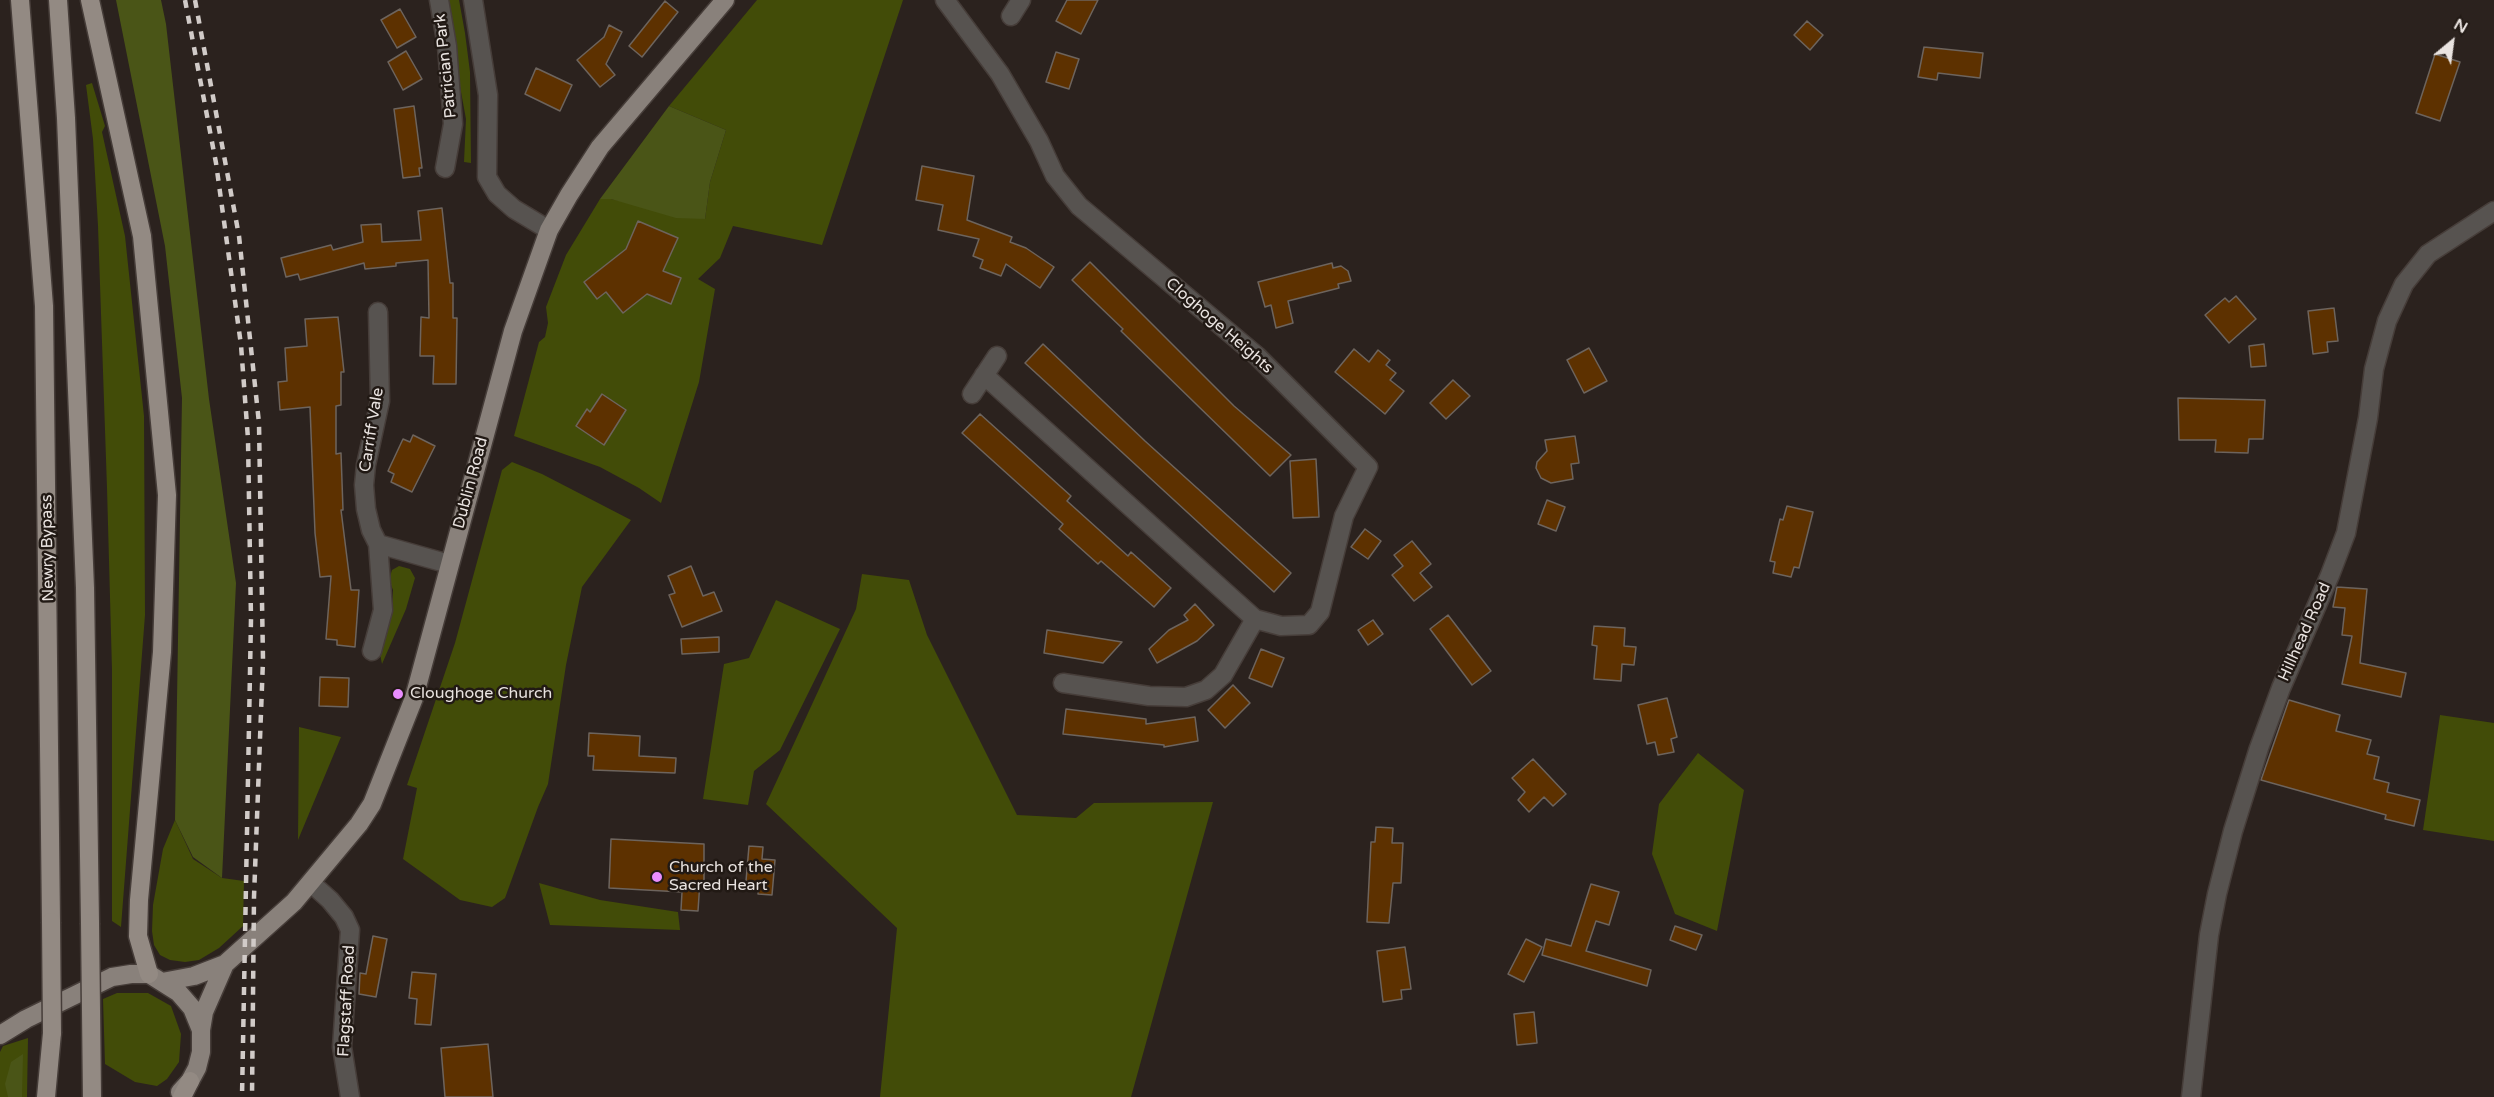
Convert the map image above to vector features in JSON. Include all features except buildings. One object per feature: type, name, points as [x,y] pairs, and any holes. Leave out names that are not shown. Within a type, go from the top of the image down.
[{"type":"highway","name":"Newry Bypass","points":[[20,0],[44,306],[52,1097]]},
{"type":"highway","name":"Newry Bypass","points":[[58,0],[66,118],[85,588],[92,1097]]},
{"type":"highway","points":[[90,0],[142,236],[167,495],[162,652],[138,936],[155,978]]},
{"type":"highway","points":[[46,1097],[52,1033]]},
{"type":"main road","name":"Dublin Road","points":[[225,964],[294,902],[372,804],[414,698],[513,331],[549,230],[600,147],[725,0]]},
{"type":"main road","points":[[0,1035],[112,977],[131,974],[155,978],[194,976],[225,964]]},
{"type":"main road","points":[[174,1097],[186,1089],[201,1052],[204,1012],[225,964]]},
{"type":"main road","points":[[155,978],[178,993],[192,1008],[201,1030]]},
{"type":"street","name":"Patrician Park","points":[[439,0],[447,46],[453,124],[446,168]]},
{"type":"street","points":[[473,0],[488,94],[487,177],[497,194],[509,205],[549,230]]},
{"type":"street","name":"Cloghoge Heights","points":[[945,0],[1000,74],[1039,141],[1055,176],[1079,206],[1257,356],[1368,468],[1344,516],[1320,612],[1309,625],[1281,627],[1255,619],[984,375]]},
{"type":"street","points":[[1011,16],[1021,0]]},
{"type":"street","name":"Hillhead Road","points":[[2191,1097],[2209,935],[2217,894],[2233,831],[2263,738],[2281,688],[2346,533],[2368,418],[2373,369],[2387,321],[2404,284],[2428,254],[2494,211]]},
{"type":"street","name":"Carriff Vale","points":[[372,651],[383,610],[378,544],[371,530],[366,509],[364,485],[380,401],[378,312]]},
{"type":"street","points":[[972,394],[997,356]]},
{"type":"street","points":[[378,544],[449,564]]},
{"type":"street","points":[[1063,683],[1149,696],[1186,697],[1206,690],[1223,675],[1255,619]]},
{"type":"street","name":"Flagstaff Road","points":[[311,883],[344,916],[350,930],[342,1047],[350,1097]]},
{"type":"green space","points":[[116,0],[161,0],[166,24],[209,399],[236,583],[222,878],[193,857],[175,820],[182,398],[165,246]]},
{"type":"green space","points":[[444,0],[459,0],[465,33],[470,72],[471,163],[464,162],[466,119]]},
{"type":"green space","points":[[757,0],[903,0],[822,245],[733,226],[720,258],[698,279],[715,289],[699,382],[661,503],[600,467],[514,436],[539,342],[545,337],[548,323],[546,307],[566,255],[600,199],[611,199],[705,219],[710,182],[726,130],[669,106]]},
{"type":"green space","points":[[92,83],[105,126],[102,132],[125,236],[144,416],[145,615],[121,927],[112,921],[112,670],[107,488],[98,226],[93,139],[86,85]]},
{"type":"green space","points":[[669,106],[726,130],[710,182],[705,219],[676,218],[611,199],[600,199]]},
{"type":"green space","points":[[512,462],[542,474],[631,520],[582,587],[566,665],[548,784],[505,898],[492,907],[460,900],[403,859],[417,788],[407,785],[455,643],[502,470]]},
{"type":"green space","points":[[399,566],[410,569],[415,578],[406,609],[382,664],[380,654],[392,613],[393,590],[389,580],[392,570]]},
{"type":"green space","points":[[862,574],[909,580],[927,635],[1017,815],[1076,818],[1094,803],[1213,802],[1131,1097],[880,1097],[897,928],[766,804],[856,609]]},
{"type":"green space","points":[[776,600],[840,629],[780,750],[754,771],[748,805],[703,799],[724,664],[749,658]]},
{"type":"green space","points":[[2440,715],[2494,723],[2494,841],[2423,830]]},
{"type":"green space","points":[[299,727],[341,737],[298,840]]},
{"type":"green space","points":[[1698,753],[1744,790],[1717,931],[1675,914],[1652,854],[1659,804]]},
{"type":"green space","points":[[175,820],[193,859],[222,878],[244,881],[243,926],[219,948],[199,960],[185,962],[170,960],[160,955],[154,945],[152,931],[153,905],[163,849]]},
{"type":"green space","points":[[539,883],[600,900],[678,912],[680,930],[550,925]]},
{"type":"green space","points":[[117,993],[148,993],[171,1006],[181,1034],[179,1062],[167,1079],[157,1086],[135,1082],[105,1064],[103,999]]},
{"type":"green space","points":[[28,1038],[27,1097],[0,1097],[0,1052],[3,1046]]},
{"type":"green space","points":[[23,1054],[22,1097],[8,1097],[5,1084],[11,1062]]},
{"type":"railway","points":[[185,0],[216,163],[241,345],[248,439],[251,619],[242,1097]]},
{"type":"railway","points":[[195,0],[239,236],[259,423],[263,660],[254,897],[252,1097]]},
{"type":"place","name":"Cloughoge Church","points":[[398,694]]},
{"type":"place","name":"Church of the Sacred Heart","points":[[657,877]]}]
